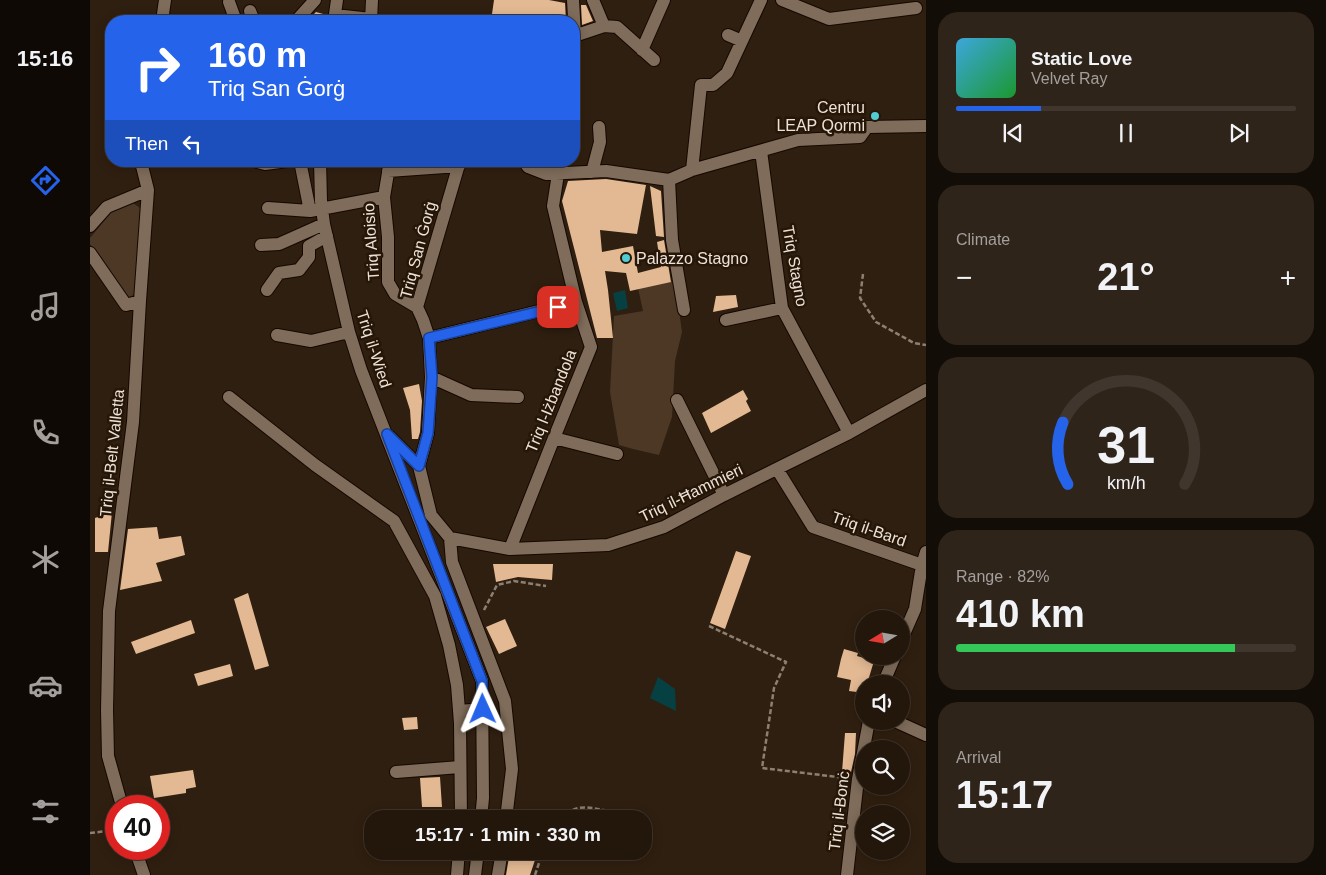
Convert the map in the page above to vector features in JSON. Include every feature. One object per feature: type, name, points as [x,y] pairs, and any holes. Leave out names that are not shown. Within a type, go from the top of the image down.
[{"type":"street","points":[[163,15],[165,0]]},
{"type":"street","points":[[301,15],[315,0]]},
{"type":"street","points":[[334,15],[337,0]]},
{"type":"street","points":[[371,15],[372,0]]},
{"type":"street","points":[[573,0],[573,15]]},
{"type":"street","points":[[593,0],[604,26]]},
{"type":"street","points":[[642,50],[664,0]]},
{"type":"street","points":[[692,170],[701,85],[713,85],[726,73],[761,0]]},
{"type":"street","points":[[782,0],[829,19],[920,5]]},
{"type":"street","points":[[230,2],[234,15]]},
{"type":"street","points":[[580,34],[604,26],[617,27],[654,60]]},
{"type":"street","points":[[728,36],[742,41]]},
{"type":"street","points":[[528,167],[546,174],[606,171],[669,180],[692,170],[798,140],[860,137],[867,127],[926,126]]},
{"type":"street","points":[[592,172],[600,142],[599,127]]},
{"type":"street","name":"Triq Stagno","points":[[761,151],[782,308],[849,433]]},
{"type":"street","name":"Triq il-Belt Valletta","points":[[119,795],[108,756],[109,611],[133,422],[148,190],[142,167]]},
{"type":"street","points":[[302,167],[316,210]]},
{"type":"street","name":"Triq il-Wied","points":[[320,167],[316,210],[325,230],[349,332],[361,370],[482,681],[482,810]]},
{"type":"street","name":"Triq Aloisio","points":[[389,167],[384,196],[388,237],[388,282],[395,294],[416,307]]},
{"type":"street","name":"Triq San Ġorġ","points":[[450,538],[431,515],[419,466],[428,433],[432,377],[429,338],[416,307],[458,167]]},
{"type":"street","name":"Triq l-Iżbandola","points":[[510,550],[591,347],[576,302],[553,206],[558,174]]},
{"type":"street","points":[[669,180],[672,240],[684,310]]},
{"type":"street","points":[[90,226],[107,207],[148,190]]},
{"type":"street","points":[[268,208],[316,210],[384,196]]},
{"type":"street","points":[[261,246],[279,244],[325,230]]},
{"type":"street","points":[[267,290],[279,273],[299,270],[309,257],[309,246],[325,230]]},
{"type":"street","points":[[90,253],[126,305],[140,301]]},
{"type":"street","points":[[429,338],[576,302]]},
{"type":"street","points":[[726,320],[782,308]]},
{"type":"street","points":[[278,335],[311,341],[349,332]]},
{"type":"street","points":[[432,377],[471,395],[518,396]]},
{"type":"street","name":"Triq il-Ħammieri","points":[[450,538],[510,550],[608,545],[664,527],[849,433],[926,390]]},
{"type":"street","points":[[229,397],[315,465],[394,521],[435,596],[449,645],[456,678],[459,711],[461,810]]},
{"type":"street","points":[[677,400],[724,495]]},
{"type":"street","points":[[387,434],[419,466]]},
{"type":"street","points":[[554,438],[617,454]]},
{"type":"street","name":"Triq il-Bard","points":[[777,468],[813,527],[922,565]]},
{"type":"street","points":[[407,546],[427,538]]},
{"type":"street","points":[[450,538],[452,562],[505,702],[512,769],[507,810]]},
{"type":"street","points":[[910,627],[921,610],[922,565],[926,552]]},
{"type":"street","points":[[459,711],[483,709]]},
{"type":"street","points":[[910,728],[926,735]]},
{"type":"street","points":[[396,772],[460,767]]},
{"type":"street","name":"Triq il-Bonċ","points":[[848,875],[856,795]]},
{"type":"street","points":[[139,860],[144,875]]},
{"type":"street","points":[[457,875],[458,860]]},
{"type":"street","points":[[476,875],[477,860]]},
{"type":"street","points":[[498,875],[500,860]]},
{"type":"path","points":[[863,274],[860,298],[876,322],[914,343],[926,345]]},
{"type":"path","points":[[475,624],[497,585],[514,581],[546,586]]},
{"type":"path","points":[[709,626],[786,662],[774,688],[762,768],[855,779]]},
{"type":"path","points":[[574,810],[584,806],[608,810]]},
{"type":"path","points":[[90,833],[105,831]]},
{"type":"path","points":[[534,875],[540,860]]},
{"type":"shaded area","points":[[130,201],[140,208],[136,293],[127,299],[90,244],[90,238],[114,209]]},
{"type":"shaded area","points":[[675,281],[682,332],[675,361],[672,417],[659,455],[619,445],[610,392],[614,316],[643,311],[638,288]]},
{"type":"water","points":[[625,290],[628,308],[617,311],[613,293]]},
{"type":"water","points":[[658,677],[675,689],[676,711],[650,698]]},
{"type":"building","points":[[494,0],[549,0],[565,3],[566,15],[492,15]]},
{"type":"building","points":[[581,5],[586,5],[593,21],[582,25]]},
{"type":"building","points":[[316,12],[327,15],[313,15]]},
{"type":"building","points":[[606,179],[646,185],[637,234],[600,230],[602,252],[633,246],[638,273],[661,267],[657,242],[664,240],[671,282],[630,291],[626,273],[605,271],[613,338],[597,338],[562,201],[568,181]]},
{"type":"building","points":[[650,186],[661,191],[664,237],[656,236]]},
{"type":"building","points":[[736,295],[738,307],[713,312],[716,296]]},
{"type":"building","points":[[419,384],[422,401],[420,432],[418,439],[412,439],[410,410],[403,388]]},
{"type":"building","points":[[743,390],[751,411],[711,433],[702,413]]},
{"type":"building","points":[[112,512],[108,552],[95,552],[95,518]]},
{"type":"building","points":[[157,527],[159,539],[181,536],[185,555],[156,563],[162,581],[120,590],[128,529]]},
{"type":"building","points":[[736,551],[751,556],[725,629],[710,623]]},
{"type":"building","points":[[493,564],[553,564],[552,580],[518,577],[496,582]]},
{"type":"building","points":[[248,593],[269,666],[255,670],[234,599]]},
{"type":"building","points":[[505,619],[517,646],[499,654],[486,627]]},
{"type":"building","points":[[191,620],[195,633],[136,654],[131,642]]},
{"type":"building","points":[[844,649],[855,652],[855,665],[873,665],[870,675],[855,675],[855,692],[849,691],[851,680],[837,677]]},
{"type":"building","points":[[230,664],[233,676],[198,686],[194,674]]},
{"type":"building","points":[[417,717],[418,729],[404,730],[402,718]]},
{"type":"building","points":[[845,733],[856,733],[855,754],[851,772],[842,772]]},
{"type":"building","points":[[193,770],[196,787],[186,789],[186,793],[170,796],[153,795],[150,776]]},
{"type":"building","points":[[440,777],[442,807],[422,807],[420,778]]},
{"type":"building","points":[[508,860],[535,860],[530,875],[506,875]]},
{"type":"place","name":"Centru LEAP Qormi","points":[[875,116]]},
{"type":"place","name":"Palazzo Stagno","points":[[626,258]]},
{"type":"route","points":[[483,709],[482,681],[387,434],[419,466],[428,433],[432,377],[429,338],[558,307]]}]
